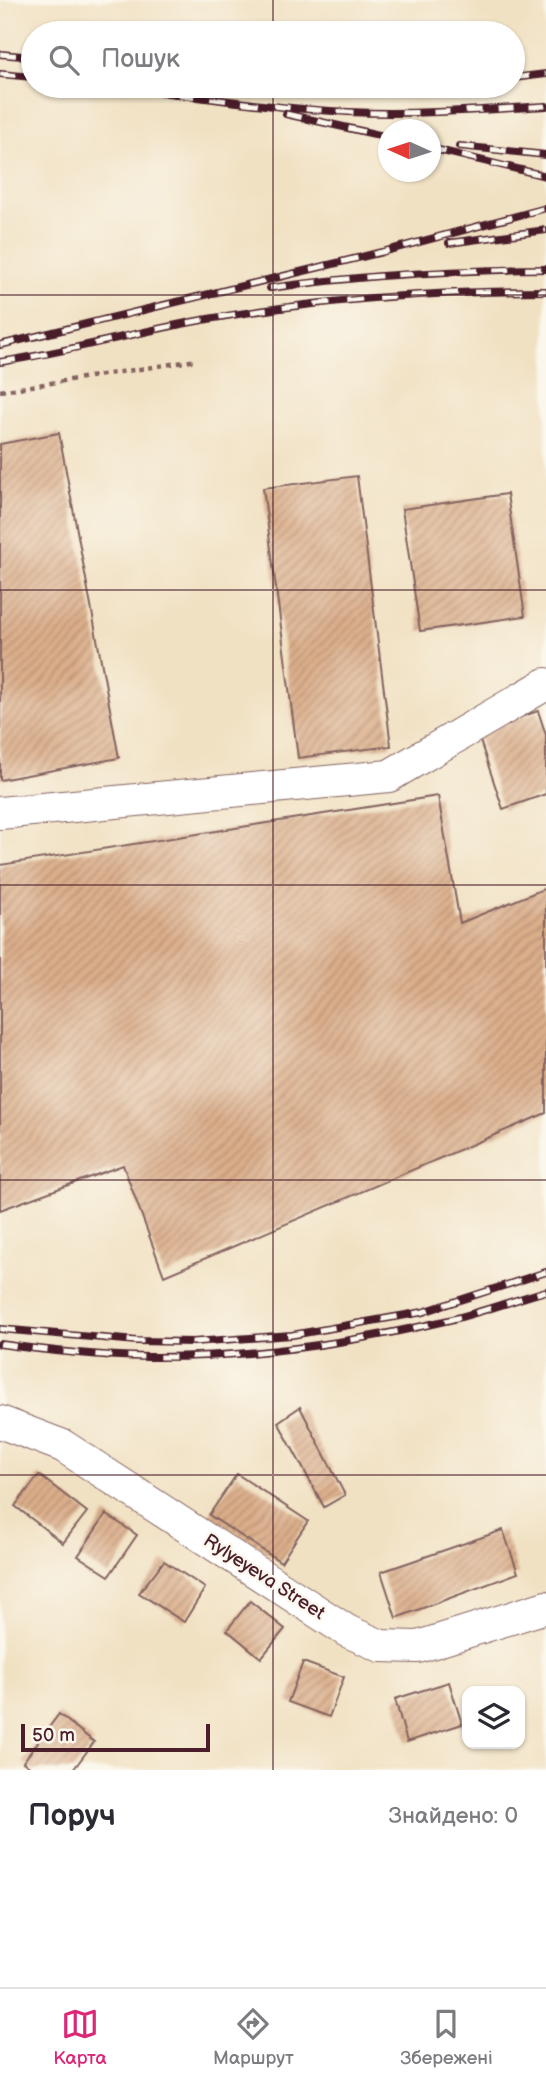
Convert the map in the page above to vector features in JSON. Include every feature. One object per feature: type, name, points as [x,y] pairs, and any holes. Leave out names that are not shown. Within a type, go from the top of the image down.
[{"type":"street","points":[[0,813],[389,776],[546,684]]},
{"type":"street","name":"Rylyeyeva Street","points":[[0,1422],[63,1446],[347,1631],[382,1646],[418,1647],[546,1607]]},
{"type":"path","points":[[0,391],[197,360]]},
{"type":"building","points":[[59,433],[119,758],[0,780],[0,444]]},
{"type":"building","points":[[357,476],[391,746],[298,758],[263,488]]},
{"type":"building","points":[[507,494],[525,616],[420,631],[402,509]]},
{"type":"building","points":[[538,711],[546,735],[546,794],[503,809],[477,732]]},
{"type":"building","points":[[438,796],[460,923],[546,888],[546,1113],[164,1276],[123,1165],[0,1210],[0,865]]},
{"type":"building","points":[[300,1407],[345,1495],[324,1507],[278,1422]]},
{"type":"building","points":[[237,1474],[308,1521],[281,1562],[209,1515]]},
{"type":"building","points":[[39,1475],[87,1512],[63,1543],[15,1506]]},
{"type":"building","points":[[106,1514],[137,1535],[109,1576],[78,1556]]},
{"type":"building","points":[[503,1530],[518,1573],[396,1618],[381,1572]]},
{"type":"building","points":[[164,1561],[205,1588],[184,1622],[139,1593]]},
{"type":"building","points":[[250,1601],[285,1629],[261,1658],[227,1630]]},
{"type":"building","points":[[303,1662],[344,1677],[329,1717],[288,1702]]},
{"type":"building","points":[[449,1682],[462,1724],[407,1742],[395,1699]]},
{"type":"building","points":[[59,1714],[94,1742],[73,1770],[33,1770],[23,1762]]},
{"type":"railway","points":[[0,54],[21,56]]},
{"type":"railway","points":[[0,74],[21,76]]},
{"type":"railway","points":[[525,77],[546,74]]},
{"type":"railway","points":[[207,98],[260,105],[373,113],[546,106]]},
{"type":"railway","points":[[286,114],[378,135]]},
{"type":"railway","points":[[459,146],[546,155]]},
{"type":"railway","points":[[441,151],[546,176]]},
{"type":"railway","points":[[0,345],[382,252],[546,208]]},
{"type":"railway","points":[[449,243],[546,230]]},
{"type":"railway","points":[[270,288],[408,274],[546,269]]},
{"type":"railway","points":[[0,362],[250,312],[419,295],[546,291]]},
{"type":"railway","points":[[0,1329],[137,1341],[193,1342],[292,1335],[423,1312],[546,1272]]},
{"type":"railway","points":[[0,1344],[111,1356],[186,1357],[262,1352],[338,1342],[412,1328],[461,1317],[546,1291]]}]
